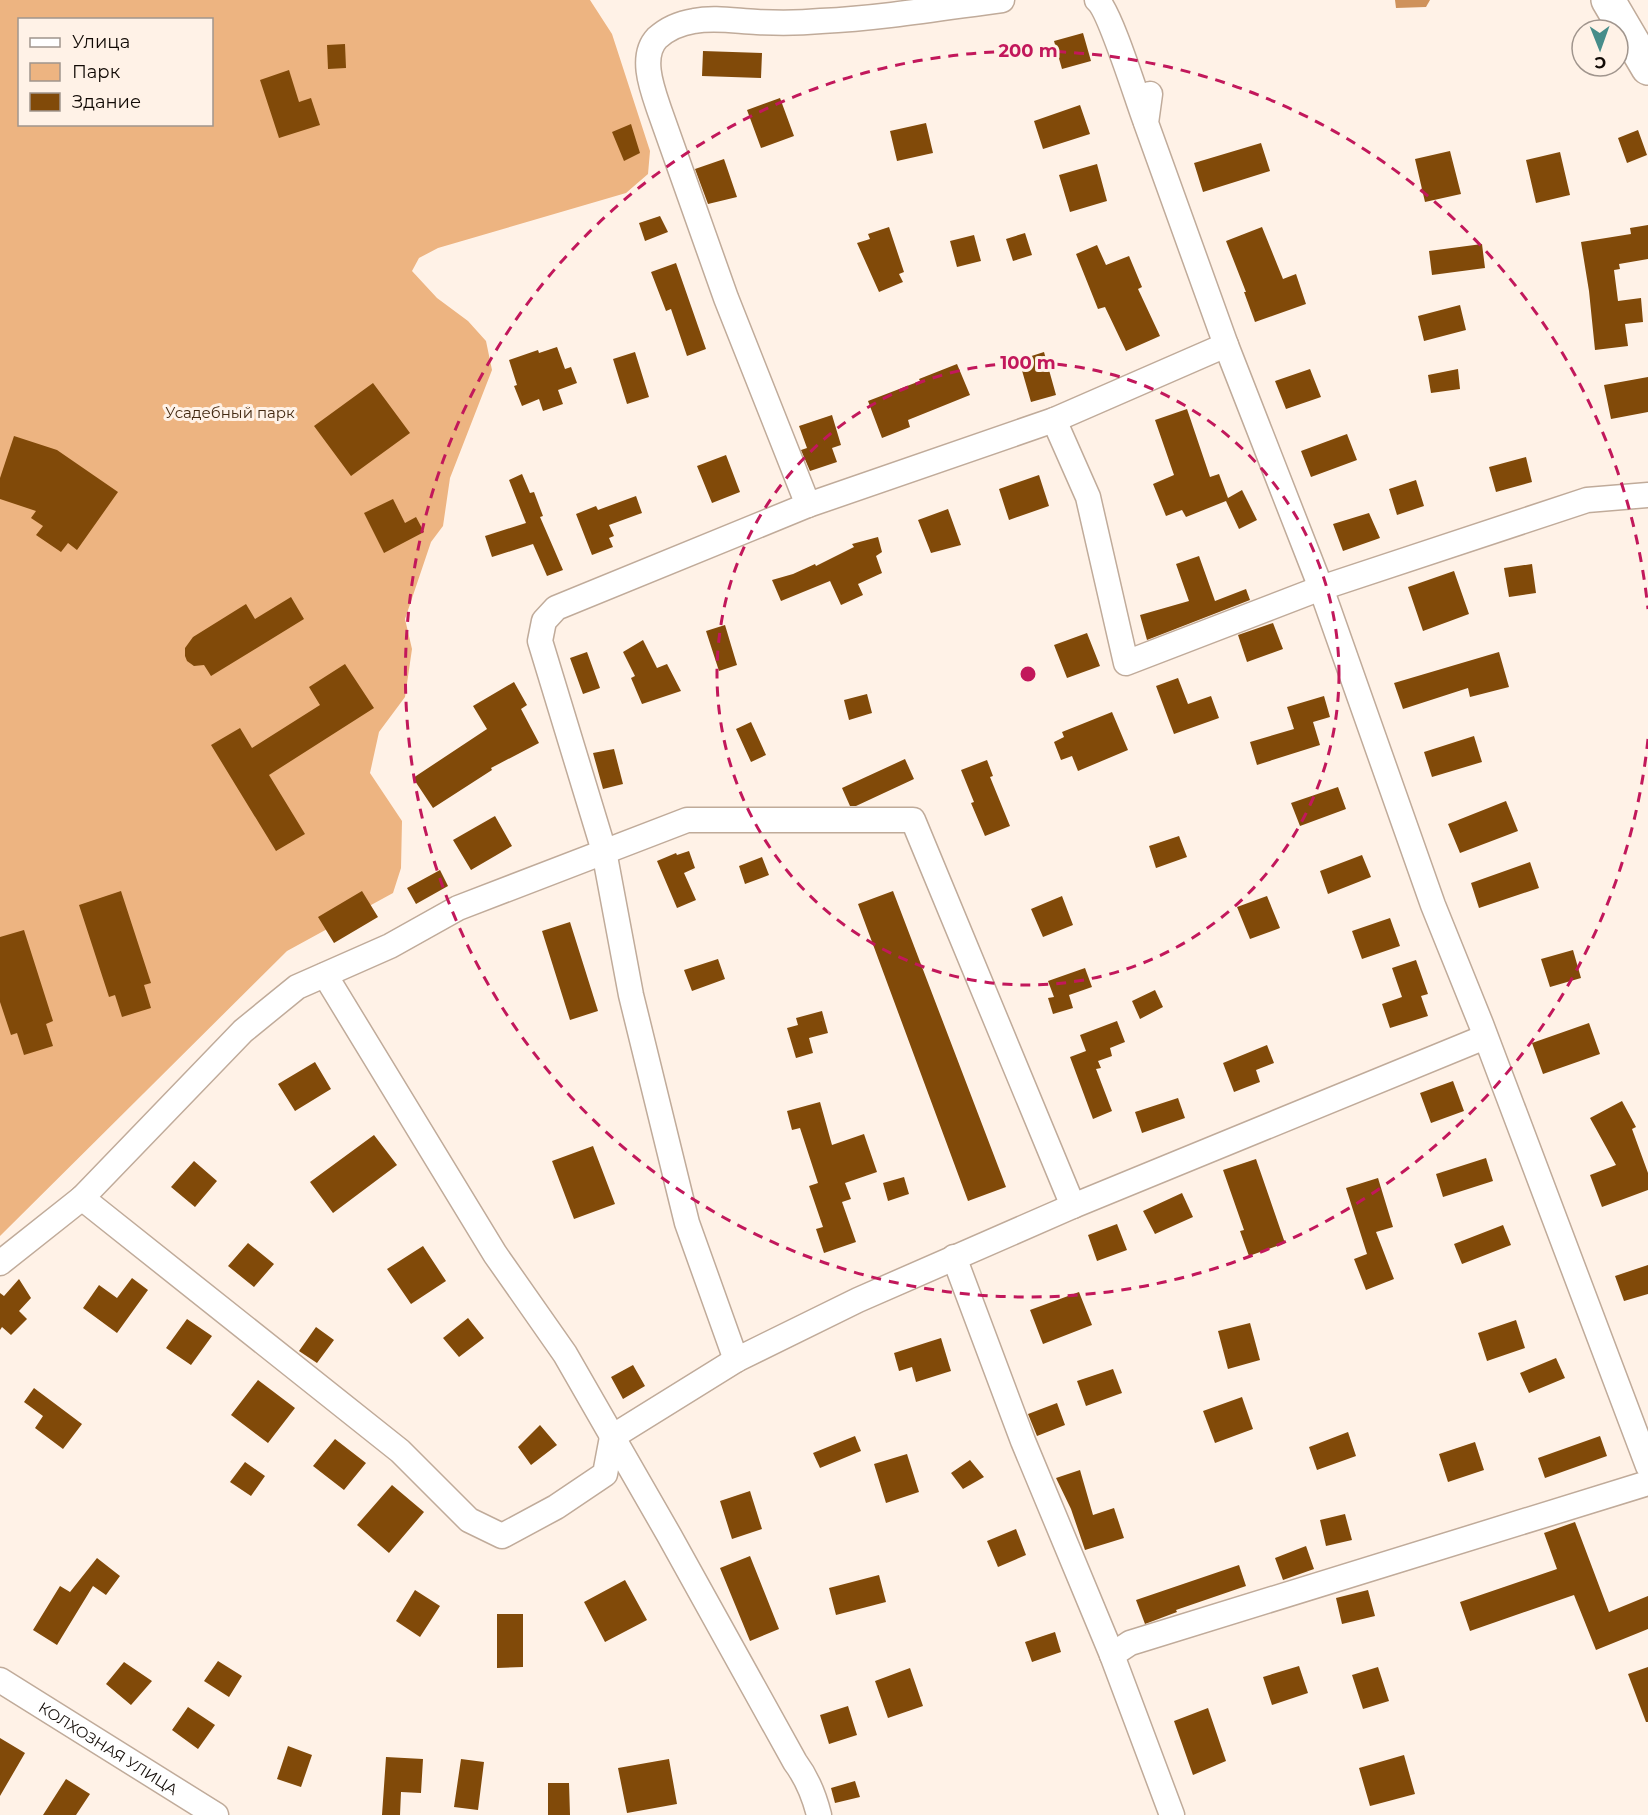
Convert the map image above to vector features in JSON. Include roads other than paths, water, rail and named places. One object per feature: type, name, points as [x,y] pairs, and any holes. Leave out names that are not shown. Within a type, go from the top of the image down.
[{"type":"main road","points":[[1608,0],[1648,68]]},
{"type":"street","points":[[808,505],[726,298],[660,112],[649,70],[651,49],[656,39],[668,30],[694,21],[710,19],[761,22],[820,21],[1002,0]]},
{"type":"street","points":[[1097,0],[1101,3],[1110,23],[1226,345],[1321,588],[1433,905],[1648,1466]]},
{"type":"street","points":[[1146,123],[1150,94]]},
{"type":"street","points":[[736,1360],[687,1223],[631,995],[604,852],[540,641],[544,621],[556,608],[808,505],[1054,420],[1226,345]]},
{"type":"street","points":[[1054,420],[1088,497],[1126,663],[1321,588],[1587,500],[1648,495]]},
{"type":"street","points":[[0,1263],[82,1198],[243,1031],[297,987],[390,946],[458,908],[687,820],[913,820],[1073,1206]]},
{"type":"street","points":[[325,975],[495,1254],[565,1354],[810,1785],[819,1815]]},
{"type":"street","points":[[82,1198],[400,1451],[469,1520],[502,1536],[556,1507],[605,1474],[612,1437],[736,1360],[858,1300],[954,1257],[1485,1037]]},
{"type":"street","points":[[954,1257],[1023,1441],[1112,1655],[1172,1815]]},
{"type":"street","points":[[1112,1655],[1130,1643],[1648,1483]]},
{"type":"street","name":"КОЛХОЗНАЯ УЛИЦА","points":[[0,1680],[216,1815]]},
{"type":"park label","name":"Усадебный парк","points":[[230,412]]}]
